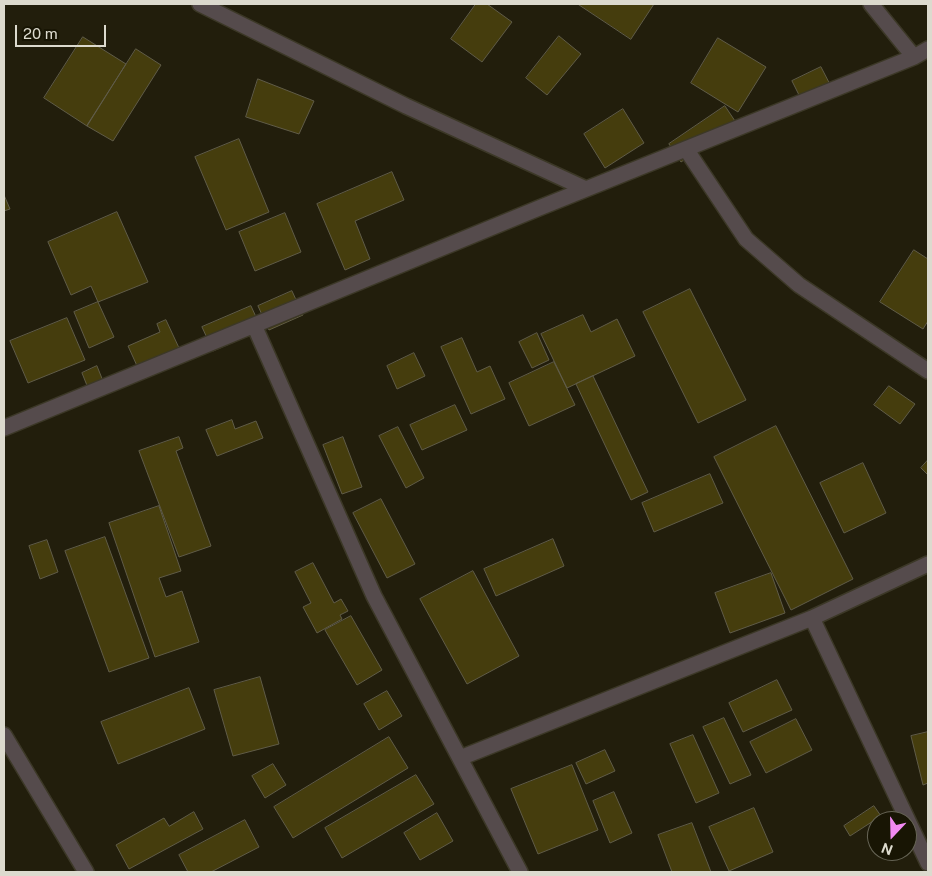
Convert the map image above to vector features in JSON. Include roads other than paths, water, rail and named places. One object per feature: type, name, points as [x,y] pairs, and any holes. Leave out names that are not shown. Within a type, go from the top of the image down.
[{"type":"street","points":[[200,4],[406,106],[586,189]]},
{"type":"street","points":[[871,4],[914,57]]},
{"type":"street","points":[[4,428],[586,189],[914,57],[928,49]]},
{"type":"street","points":[[686,149],[746,239],[799,286],[928,371]]},
{"type":"street","points":[[254,325],[374,596],[520,872]]},
{"type":"street","points":[[460,758],[812,618],[928,564]]},
{"type":"street","points":[[812,618],[928,863]]},
{"type":"street","points":[[4,735],[86,872]]}]
